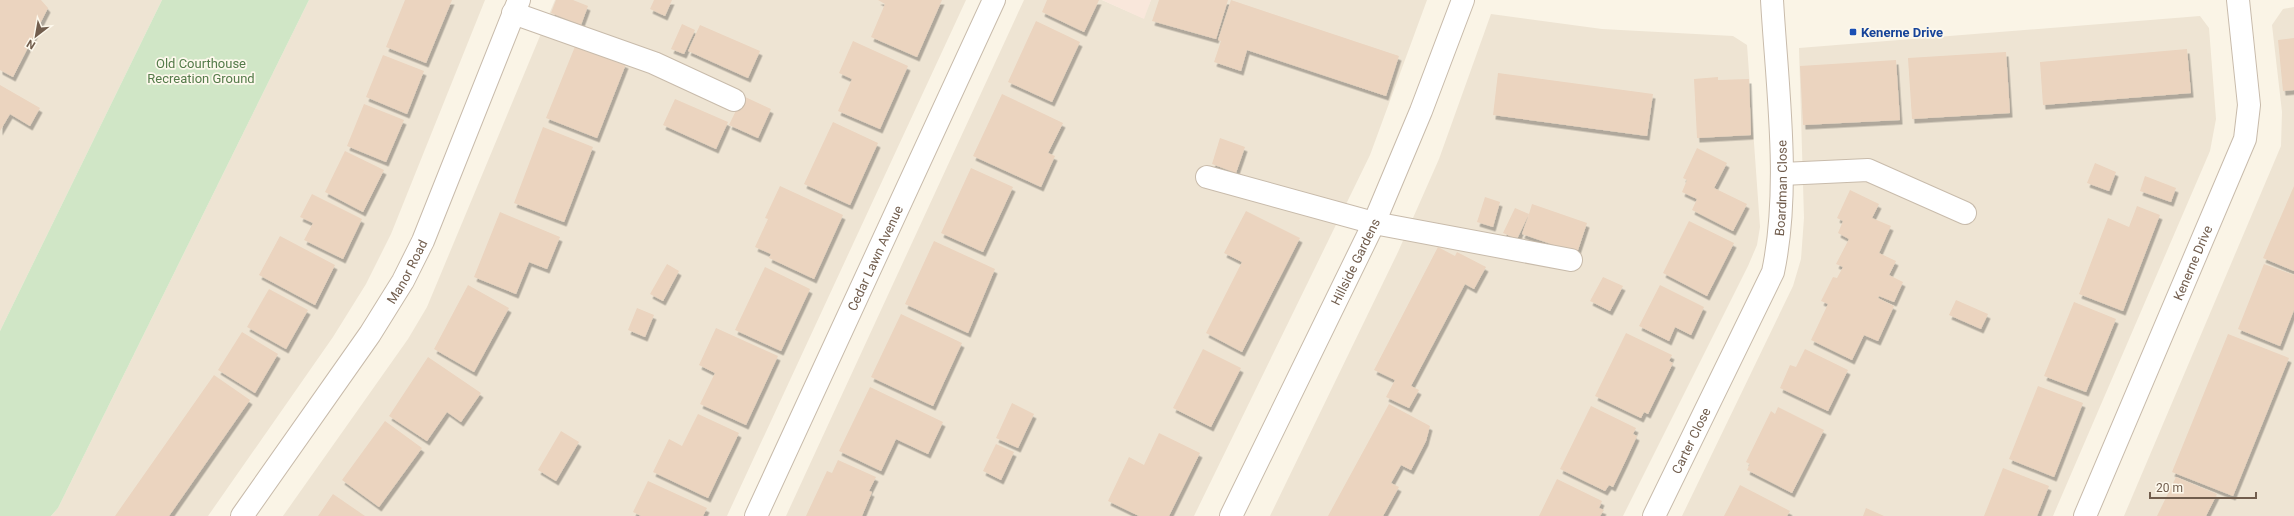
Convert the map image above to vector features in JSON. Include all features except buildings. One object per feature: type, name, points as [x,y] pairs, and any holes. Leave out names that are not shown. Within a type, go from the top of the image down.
[{"type":"street","name":"Cedar Lawn Avenue","points":[[756,516],[994,0]]},
{"type":"street","name":"Hillside Gardens","points":[[1232,516],[1374,223],[1421,111],[1463,0]]},
{"type":"street","name":"Boardman Close","points":[[1728,365],[1773,272],[1780,241],[1782,174],[1772,0]]},
{"type":"street","name":"Kenerne Drive","points":[[2085,516],[2245,139],[2249,105],[2238,0]]},
{"type":"street","points":[[516,7],[654,62],[734,100]]},
{"type":"street","name":"Manor Road","points":[[242,516],[370,334],[403,281],[423,241],[516,7]]},
{"type":"street","points":[[1782,174],[1868,170],[1965,213]]},
{"type":"street","points":[[1207,177],[1374,223],[1570,260]]},
{"type":"street","name":"Carter Close","points":[[1654,516],[1728,365]]},
{"type":"shaded area","points":[[0,0],[162,0],[0,331]]},
{"type":"shaded area","points":[[309,0],[485,0],[391,234],[366,284],[333,337],[208,516],[51,516],[58,508]]},
{"type":"shaded area","points":[[555,0],[966,0],[727,516],[283,516],[408,339],[427,307]]},
{"type":"shaded area","points":[[1024,0],[1102,0],[1143,18],[1151,0],[1427,0],[1370,155],[1194,516],[786,516]]},
{"type":"shaded area","points":[[1102,0],[1151,0],[1144,19]]},
{"type":"shaded area","points":[[2294,7],[2294,516],[2124,516],[2281,146],[2282,112],[2272,25],[2283,9]]},
{"type":"shaded area","points":[[1491,14],[1602,29],[1733,36],[1747,45],[1760,227],[1757,245],[1748,266],[1623,516],[1270,516],[1398,252],[1439,159]]},
{"type":"shaded area","points":[[2200,16],[2209,28],[2216,119],[2210,151],[2053,516],[1682,516],[1793,286],[1801,259],[1804,218],[1799,48]]},
{"type":"green space","name":"Old Courthouse Recreation Ground","points":[[162,0],[309,0],[58,508],[51,516],[0,516],[0,331]]},
{"type":"place","name":"Kenerne Drive","points":[[1853,32]]}]
